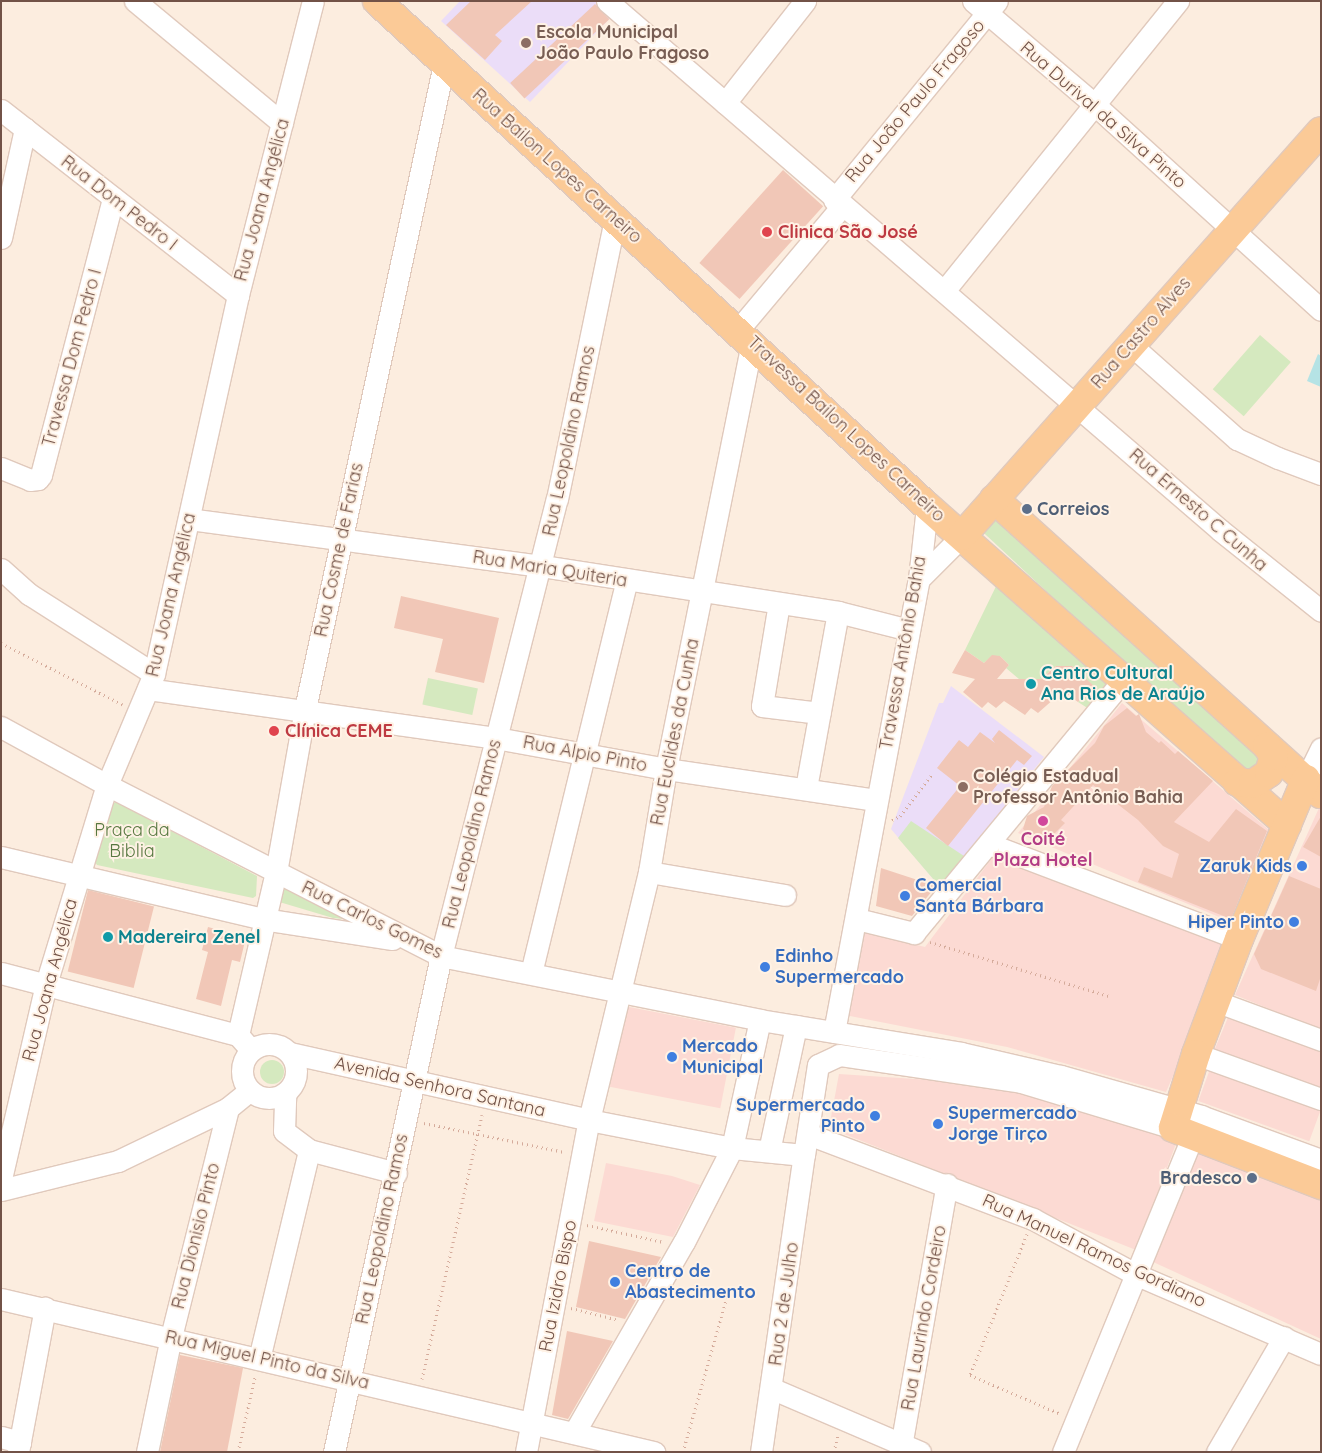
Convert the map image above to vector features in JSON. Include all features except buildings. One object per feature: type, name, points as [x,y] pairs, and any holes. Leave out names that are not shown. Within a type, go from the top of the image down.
[{"type":"main road","name":"Rua Bailon Lopes Carneiro","points":[[377,1],[745,337]]},
{"type":"main road","name":"Rua Castro Alves","points":[[962,536],[1231,230],[1321,131]]},
{"type":"main road","name":"Travessa Bailon Lopes Carneiro","points":[[745,337],[926,506],[1287,825]]},
{"type":"main road","points":[[994,499],[1313,787],[1287,825],[1239,939],[1196,1054],[1186,1122],[1321,1185]]},
{"type":"main road","points":[[1238,782],[1252,784],[1269,772],[1274,756],[1267,746]]},
{"type":"street","points":[[135,1],[282,123]]},
{"type":"street","name":"Rua Joana Angélica","points":[[1,1179],[46,984],[107,785],[151,681],[238,295],[313,1]]},
{"type":"street","name":"Rua Ernesto C Cunha","points":[[607,1],[838,203],[944,291],[1220,530],[1321,611]]},
{"type":"street","points":[[724,103],[805,1]]},
{"type":"street","points":[[944,291],[1178,1]]},
{"type":"street","name":"Rua Durival da Silva Pinto","points":[[986,5],[1321,310]]},
{"type":"street","name":"Rua João Paulo Fragoso","points":[[838,203],[986,5]]},
{"type":"street","name":"Rua Cosme de Farias","points":[[244,1043],[263,919],[276,872],[305,709],[444,64]]},
{"type":"street","name":"Rua Dom Pedro I","points":[[1,110],[238,295]]},
{"type":"street","points":[[1,238],[25,129]]},
{"type":"street","name":"Travessa Dom Pedro I","points":[[1,468],[30,480],[38,479],[41,475],[113,198]]},
{"type":"street","name":"Travessa Bailon Lopes Carneiro","points":[[745,337],[838,203]]},
{"type":"street","name":"Rua Leopoldino Ramos","points":[[334,1452],[396,1173],[441,956],[542,566],[615,218]]},
{"type":"street","name":"Rua Euclides da Cunha","points":[[589,1120],[649,872],[666,769],[703,592],[745,337]]},
{"type":"street","points":[[1131,345],[1238,439],[1278,458],[1321,474]]},
{"type":"street","name":"Travessa Antônio Bahia","points":[[834,1032],[857,919],[876,800],[920,579],[926,506]]},
{"type":"street","name":"Rua Maria Quiteria","points":[[189,519],[542,566],[838,612],[909,630]]},
{"type":"street","points":[[920,579],[962,536]]},
{"type":"street","points":[[1,569],[29,594],[151,681]]},
{"type":"street","points":[[531,973],[582,753],[627,580]]},
{"type":"street","points":[[1,584],[29,594]]},
{"type":"street","points":[[779,603],[762,706],[820,713]]},
{"type":"street","points":[[806,788],[838,612]]},
{"type":"street","points":[[857,919],[914,933],[1123,680]]},
{"type":"street","name":"Rua Alpio Pinto","points":[[151,681],[305,709],[496,738],[666,769]]},
{"type":"street","name":"Rua Carlos Gomes","points":[[1,727],[107,785],[410,942],[441,956],[531,973],[619,994],[760,1020],[961,1053],[1061,1076],[1186,1122]]},
{"type":"street","points":[[1313,787],[1321,748]]},
{"type":"street","points":[[666,769],[806,788],[876,800]]},
{"type":"street","points":[[989,844],[1239,939]]},
{"type":"street","points":[[1,857],[263,919],[410,942]]},
{"type":"street","points":[[649,872],[785,895]]},
{"type":"street","points":[[1,973],[46,984],[244,1043],[242,1074],[250,1090],[271,1098],[285,1093]]},
{"type":"street","points":[[1216,1001],[1321,1040]]},
{"type":"street","points":[[574,1433],[681,1246],[732,1148],[760,1020]]},
{"type":"street","points":[[768,1151],[796,1026]]},
{"type":"street","name":"Avenida Senhora Santana","points":[[244,1043],[258,1046],[276,1044],[290,1053],[589,1120],[732,1148],[804,1155]]},
{"type":"street","points":[[290,1053],[297,1070],[295,1079],[285,1093],[284,1131],[293,1141],[309,1150],[396,1173]]},
{"type":"street","points":[[1196,1054],[1321,1099]]},
{"type":"street","name":"Rua 2 de Julho","points":[[761,1452],[773,1389],[816,1072],[825,1060],[839,1055],[860,1057],[1021,1082],[1186,1122]]},
{"type":"street","points":[[1,1190],[118,1161],[228,1108],[250,1090]]},
{"type":"street","name":"Rua Dionisio Pinto","points":[[147,1452],[171,1337],[228,1108]]},
{"type":"street","name":"Rua Izidro Bispo","points":[[526,1452],[556,1305],[589,1120]]},
{"type":"street","points":[[1063,1452],[1135,1274],[1186,1122],[1321,1160]]},
{"type":"street","name":"Rua Manuel Ramos Gordiano","points":[[808,1134],[947,1184],[1033,1219],[1135,1274],[1321,1354]]},
{"type":"street","points":[[259,1359],[309,1150]]},
{"type":"street","name":"Rua Laurindo Cordeiro","points":[[907,1449],[947,1184]]},
{"type":"street","name":"Rua Miguel Pinto da Silva","points":[[1,1299],[171,1337],[654,1452]]},
{"type":"street","points":[[13,1444],[45,1308]]},
{"type":"street","points":[[1217,1452],[1284,1337]]},
{"type":"street","points":[[773,1389],[907,1449]]},
{"type":"path","points":[[1,643],[138,712]]},
{"type":"path","points":[[874,821],[897,818],[933,773]]},
{"type":"path","points":[[914,933],[931,943],[1109,996]]},
{"type":"path","points":[[419,1396],[486,1097]]},
{"type":"path","points":[[406,1119],[582,1156]]},
{"type":"path","points":[[1033,1219],[970,1376],[1075,1420]]},
{"type":"path","points":[[571,1221],[681,1246]]},
{"type":"path","points":[[683,1452],[726,1296]]},
{"type":"path","points":[[556,1305],[636,1325]]},
{"type":"path","points":[[238,1452],[259,1359]]},
{"type":"shaded area","name":"Escola Municipal João Paulo Fragoso","points":[[460,1],[596,1],[612,16],[530,102],[441,21]]},
{"type":"shaded area","name":"Colégio Estadual Professor Antônio Bahia","points":[[951,686],[1044,757],[940,887],[891,829],[939,703],[943,703]]},
{"type":"shaded area","points":[[1122,703],[1275,835],[1236,924],[1018,833]]},
{"type":"shaded area","points":[[1319,808],[1321,809],[1321,1030],[1235,995]]},
{"type":"shaded area","points":[[996,853],[1230,946],[1166,1092],[1007,1047],[845,1015],[864,932],[925,947]]},
{"type":"shaded area","name":"Mercado Municipal","points":[[624,1006],[736,1028],[720,1108],[608,1086]]},
{"type":"shaded area","points":[[1229,1015],[1321,1050],[1321,1088],[1214,1051]]},
{"type":"shaded area","points":[[1210,1069],[1321,1109],[1309,1141],[1198,1101]]},
{"type":"shaded area","points":[[839,1074],[1020,1086],[1177,1141],[1136,1250],[829,1128]]},
{"type":"shaded area","points":[[1197,1143],[1321,1196],[1321,1339],[1151,1261]]},
{"type":"shaded area","name":"Centro de Abastecimento","points":[[606,1163],[672,1176],[700,1185],[673,1237],[594,1221]]},
{"type":"green space","points":[[1260,335],[1291,362],[1244,416],[1213,389]]},
{"type":"green space","points":[[1003,507],[1267,753],[1245,777],[981,530]]},
{"type":"green space","points":[[1002,574],[1118,678],[1089,709],[1078,702],[1093,686],[1072,666],[1056,666],[1041,679],[1019,679],[1006,668],[1009,665],[1000,656],[992,656],[984,663],[965,650]]},
{"type":"green space","points":[[428,678],[478,689],[472,715],[422,704]]},
{"type":"green space","name":"Praça da Biblia","points":[[116,802],[257,876],[256,896],[253,898],[97,865],[95,862],[112,804]]},
{"type":"green space","points":[[911,821],[964,856],[940,887],[898,838]]},
{"type":"green space","points":[[286,886],[354,920],[333,918],[276,901],[280,887]]},
{"type":"green space","points":[[272,1060],[281,1063],[284,1072],[281,1081],[272,1084],[263,1081],[260,1072],[263,1063]]},
{"type":"water","points":[[1318,354],[1321,356],[1321,387],[1307,381]]},
{"type":"place","name":"Escola Municipal João Paulo Fragoso","points":[[526,43]]},
{"type":"place","name":"Clinica São José","points":[[767,232]]},
{"type":"place","name":"Correios","points":[[1027,509]]},
{"type":"place","name":"Centro Cultural Ana Rios de Araújo","points":[[1031,684]]},
{"type":"place","name":"Clínica CEME","points":[[274,731]]},
{"type":"place","name":"Colégio Estadual Professor Antônio Bahia","points":[[963,787]]},
{"type":"place","name":"Coité Plaza Hotel","points":[[1043,821]]},
{"type":"place","name":"Zaruk Kids","points":[[1302,866]]},
{"type":"place","name":"Comercial Santa Bárbara","points":[[905,896]]},
{"type":"place","name":"Hiper Pinto","points":[[1294,922]]},
{"type":"place","name":"Madereira Zenel","points":[[108,937]]},
{"type":"place","name":"Edinho Supermercado","points":[[765,967]]},
{"type":"place","name":"Mercado Municipal","points":[[672,1057]]},
{"type":"place","name":"Supermercado Pinto","points":[[875,1116]]},
{"type":"place","name":"Supermercado Jorge Tirço","points":[[938,1124]]},
{"type":"place","name":"Bradesco","points":[[1252,1178]]},
{"type":"place","name":"Centro de Abastecimento","points":[[615,1282]]}]
